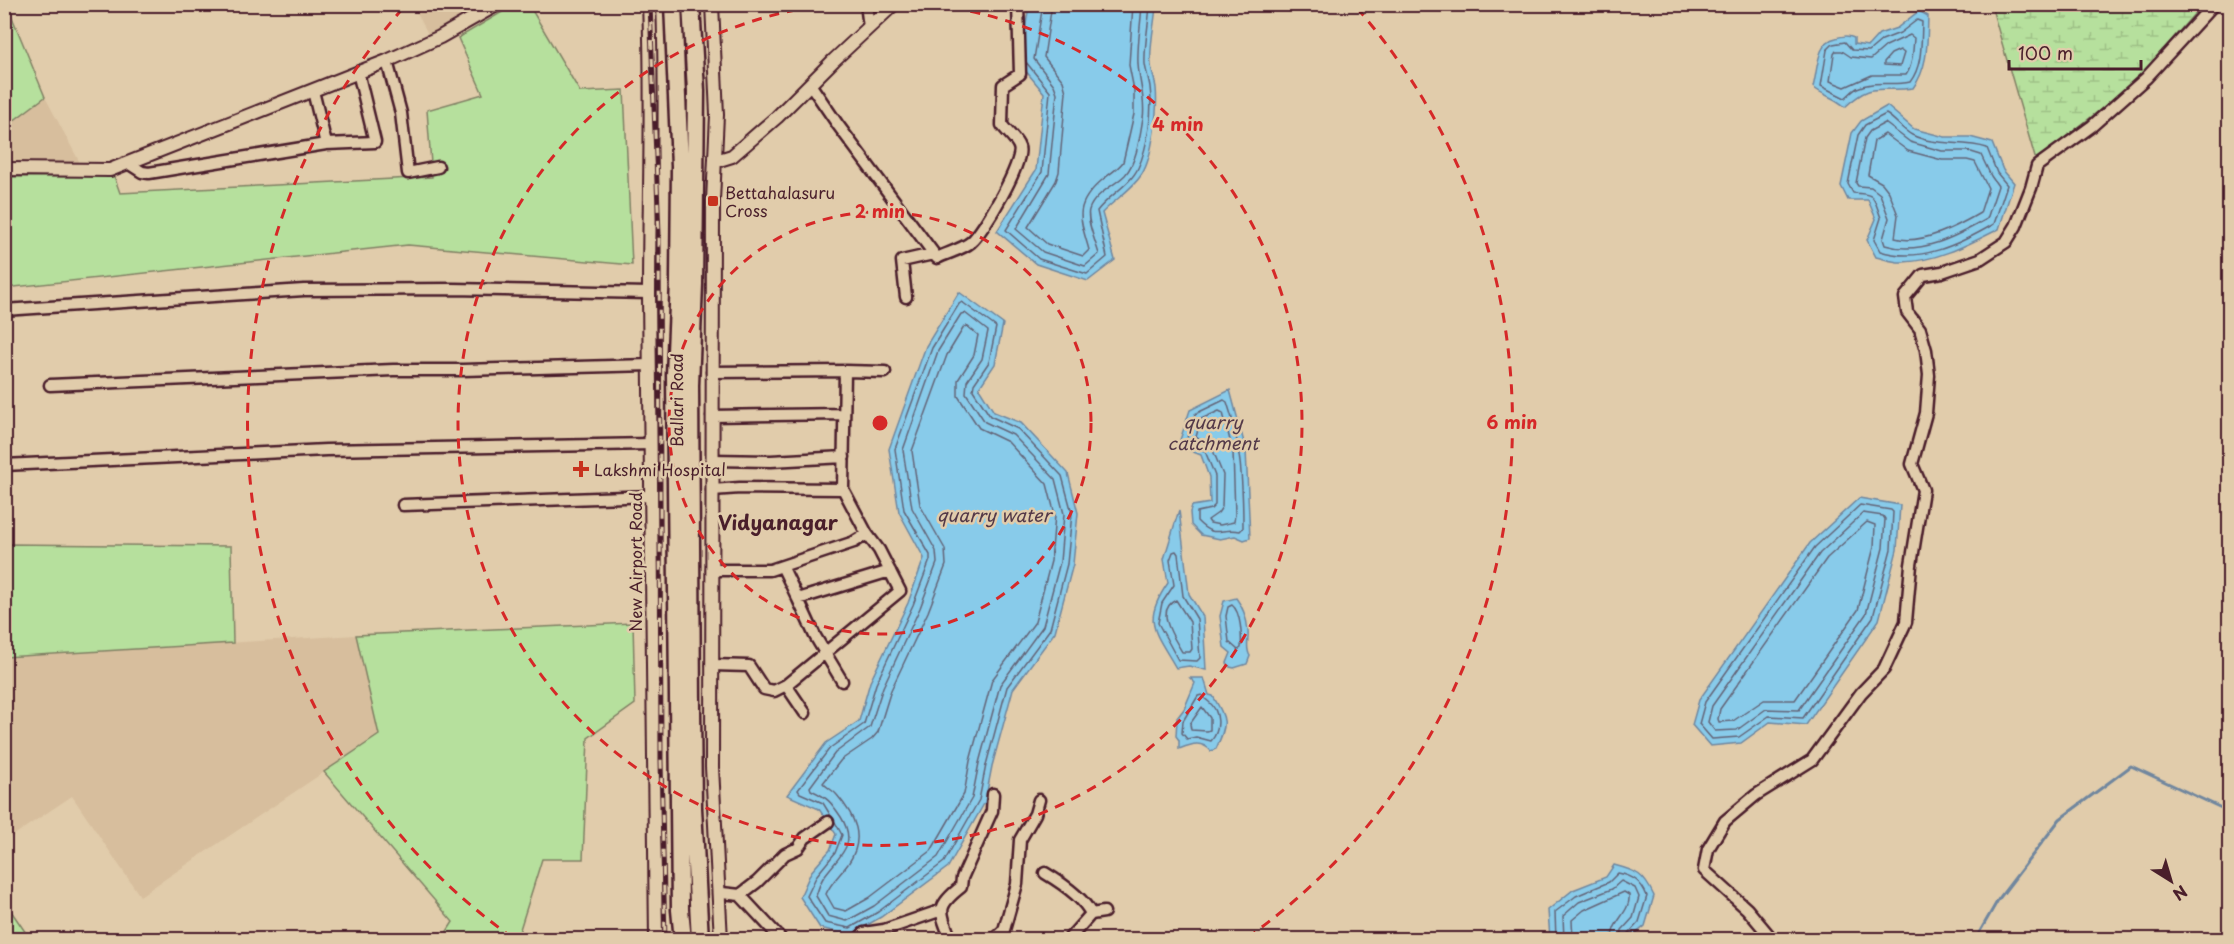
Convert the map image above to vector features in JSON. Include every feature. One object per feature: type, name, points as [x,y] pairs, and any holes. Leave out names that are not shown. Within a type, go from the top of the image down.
[{"type":"highway","name":"Ballari Road","points":[[673,4],[690,385],[693,808],[700,939]]},
{"type":"highway","name":"Ballari Road","points":[[683,939],[680,910],[676,697],[675,375],[687,283],[696,91],[691,4]]},
{"type":"street","points":[[4,169],[110,170],[387,61],[440,37],[498,4]]},
{"type":"street","name":"New Airport Road","points":[[649,4],[651,61],[649,133],[651,166],[649,293],[652,496],[651,636],[656,939]]},
{"type":"street","points":[[712,4],[717,115],[713,201],[712,767],[721,939]]},
{"type":"street","points":[[866,4],[869,27]]},
{"type":"street","points":[[716,161],[732,156],[777,117],[894,4]]},
{"type":"street","points":[[810,84],[937,258],[971,242],[992,215],[1009,183],[1020,155],[1019,147],[1002,126],[1003,85],[1020,74],[1018,4]]},
{"type":"street","points":[[1773,939],[1747,909],[1704,870],[1708,849],[1725,821],[1756,795],[1812,760],[1861,693],[1884,669],[1906,622],[1911,564],[1923,490],[1912,464],[1926,413],[1929,375],[1926,350],[1920,329],[1907,312],[1905,297],[1923,275],[1942,272],[1980,260],[2006,242],[2016,226],[2031,189],[2037,166],[2092,126],[2146,78],[2214,4]]},
{"type":"street","points":[[387,61],[401,113],[408,173],[438,167]]},
{"type":"street","points":[[128,163],[142,172],[149,173],[326,144],[375,142],[358,72]]},
{"type":"street","points":[[313,91],[326,144]]},
{"type":"street","points":[[906,297],[902,261],[933,254]]},
{"type":"street","points":[[4,310],[304,290],[453,289],[649,293]]},
{"type":"street","points":[[50,386],[393,370],[650,364]]},
{"type":"street","points":[[712,372],[885,372]]},
{"type":"street","points":[[712,665],[749,666],[764,689],[774,691],[786,685],[900,591],[843,489],[845,372]]},
{"type":"street","points":[[712,416],[844,414]]},
{"type":"street","points":[[4,465],[326,450],[651,444]]},
{"type":"street","points":[[712,460],[771,462],[844,457]]},
{"type":"street","points":[[712,490],[843,489]]},
{"type":"street","points":[[403,505],[652,496]]},
{"type":"street","points":[[712,570],[770,570],[854,542],[867,534]]},
{"type":"street","points":[[782,566],[824,654],[842,681]]},
{"type":"street","points":[[798,599],[890,571]]},
{"type":"street","points":[[786,685],[805,713]]},
{"type":"street","points":[[951,939],[941,915],[942,910],[950,896],[961,887],[962,878],[992,811],[993,794]]},
{"type":"street","points":[[993,939],[1004,930],[1017,884],[1020,840],[1035,814],[1039,800]]},
{"type":"street","points":[[740,895],[757,882],[785,854],[798,848],[806,838],[828,822]]},
{"type":"street","points":[[1045,873],[1083,902],[1091,914]]},
{"type":"street","points":[[722,893],[740,895],[782,939]]},
{"type":"street","points":[[858,939],[864,933],[903,924],[942,910]]},
{"type":"street","points":[[1068,939],[1091,914],[1104,912]]},
{"type":"shaded area","points":[[413,5],[486,5],[429,36]]},
{"type":"shaded area","points":[[45,97],[80,163],[5,162],[5,127]]},
{"type":"shaded area","points":[[356,635],[379,735],[140,896],[72,796],[5,841],[5,657]]},
{"type":"green space","points":[[4,5],[7,5],[45,97],[5,127]]},
{"type":"green space","points":[[514,5],[529,5],[580,92],[624,90],[632,265],[408,245],[5,288],[4,177],[114,176],[120,193],[432,177],[427,110],[483,94],[458,38]]},
{"type":"green space","points":[[1991,5],[2202,5],[2136,81],[2036,161]]},
{"type":"green space","points":[[5,544],[231,546],[233,643],[5,657]]},
{"type":"green space","points":[[633,623],[635,704],[588,738],[583,859],[542,859],[517,939],[442,939],[453,922],[324,772],[379,735],[356,635]]},
{"type":"green space","points":[[5,902],[30,939],[5,939]]},
{"type":"water","points":[[1029,5],[1156,5],[1151,42],[1151,68],[1156,88],[1156,108],[1149,156],[1138,180],[1102,213],[1115,260],[1088,281],[1036,264],[997,231],[1036,170],[1044,93],[1020,64]]},
{"type":"water","points":[[1919,11],[1928,16],[1927,44],[1925,62],[1913,88],[1870,90],[1845,107],[1813,87],[1821,51],[1829,41],[1849,36],[1854,38],[1854,44],[1868,46],[1879,34],[1897,28]]},
{"type":"water","points":[[1887,106],[1914,129],[1945,137],[1970,137],[1992,143],[2003,170],[2014,183],[1999,229],[1953,251],[1929,259],[1900,262],[1876,257],[1867,240],[1876,219],[1868,200],[1848,200],[1841,186],[1852,133],[1861,121]]},
{"type":"water","name":"quarry water","points":[[959,292],[1003,324],[995,364],[979,388],[994,412],[1021,423],[1068,473],[1078,513],[1073,564],[1055,632],[1013,689],[992,766],[985,802],[948,867],[881,917],[850,935],[820,928],[800,897],[811,872],[830,850],[836,834],[819,809],[787,795],[826,743],[859,721],[870,682],[908,603],[924,558],[899,512],[889,449],[926,346]]},
{"type":"water","name":"quarry catchment","points":[[1230,390],[1246,450],[1250,538],[1244,540],[1235,536],[1220,539],[1201,535],[1191,525],[1192,506],[1210,503],[1209,477],[1201,455],[1178,446],[1190,410]]},
{"type":"water","points":[[1859,498],[1900,505],[1897,550],[1879,620],[1806,725],[1770,722],[1741,743],[1710,746],[1692,725],[1699,700],[1810,543]]},
{"type":"water","points":[[1179,510],[1189,594],[1203,617],[1206,670],[1189,666],[1176,668],[1154,626],[1155,608],[1168,583],[1164,559]]},
{"type":"water","points":[[1236,598],[1247,622],[1250,656],[1247,664],[1234,668],[1227,663],[1231,653],[1224,647],[1220,616],[1224,601]]},
{"type":"water","points":[[1190,678],[1204,678],[1209,695],[1213,696],[1223,717],[1223,733],[1216,749],[1211,751],[1200,744],[1179,749],[1179,740],[1176,736],[1177,718],[1184,709],[1195,683]]},
{"type":"water","points":[[1614,865],[1639,874],[1654,896],[1645,926],[1634,935],[1637,939],[1550,939],[1548,910],[1573,890],[1606,877]]},
{"type":"waterway","points":[[1975,940],[1998,900],[2060,819],[2131,766],[2230,812]]},
{"type":"railway","points":[[650,4],[659,234],[661,761],[665,940]]},
{"type":"place","name":"Bettahalasuru Cross","points":[[713,201]]},
{"type":"place","name":"Lakshmi Hospital","points":[[581,469]]},
{"type":"district","name":"Vidyanagar","points":[[778,522]]}]
